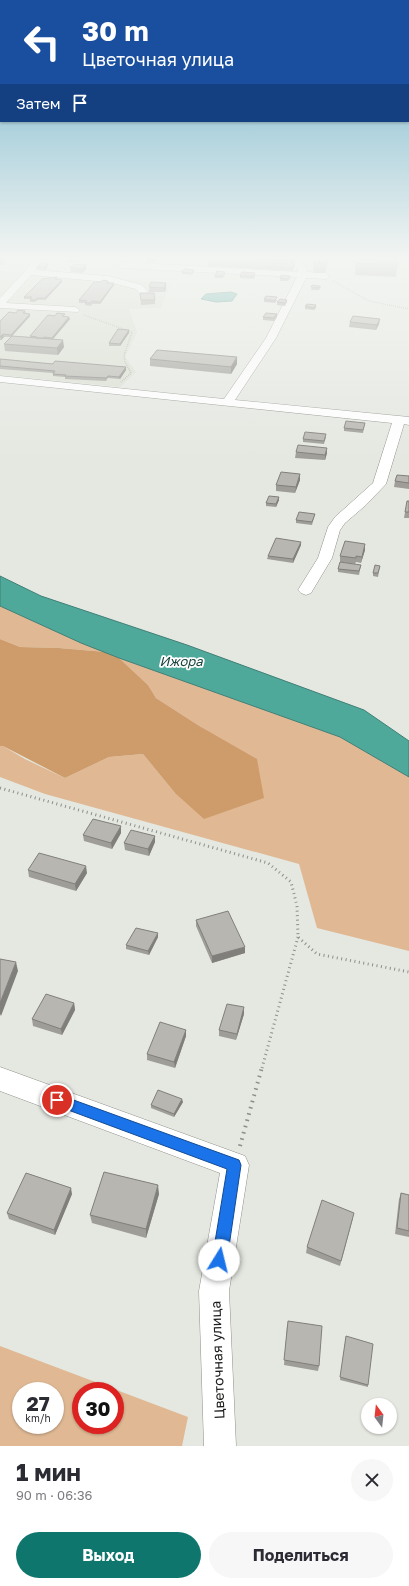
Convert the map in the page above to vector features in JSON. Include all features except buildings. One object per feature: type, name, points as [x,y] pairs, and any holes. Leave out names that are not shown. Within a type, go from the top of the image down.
[{"type":"street","points":[[227,402],[271,338],[277,326]]},
{"type":"street","points":[[0,379],[404,421],[379,484],[340,520],[333,530],[325,558],[306,590]]},
{"type":"street","points":[[0,1079],[235,1165]]},
{"type":"street","name":"Цветочная улица","points":[[220,1446],[214,1291],[235,1165]]},
{"type":"path","points":[[112,391],[131,373],[123,355],[132,332],[119,326]]},
{"type":"path","points":[[0,788],[268,863],[291,882],[297,906],[298,937],[235,1165]]},
{"type":"path","points":[[298,937],[317,954],[409,972]]},
{"type":"shaded area","points":[[0,326],[135,326],[137,332],[125,357],[136,372],[120,387],[0,375]]},
{"type":"shaded area","points":[[0,606],[81,643],[106,652],[59,648],[20,647],[0,639]]},
{"type":"shaded area","points":[[0,639],[20,647],[59,648],[106,652],[119,658],[148,685],[156,698],[201,727],[257,759],[264,798],[204,819],[175,793],[143,754],[109,757],[65,778],[3,746],[0,746]]},
{"type":"shaded area","points":[[119,658],[340,737],[409,777],[409,951],[317,928],[299,864],[45,794],[0,777],[0,746],[3,746],[25,759],[65,778],[109,757],[143,754],[175,793],[201,727],[156,698],[148,685]]},
{"type":"shaded area","points":[[0,1346],[95,1382],[72,1382],[72,1434],[124,1434],[124,1393],[188,1417],[182,1446],[0,1446]]},
{"type":"water","name":"Ижора","points":[[0,576],[41,596],[187,645],[364,710],[409,741],[409,777],[340,737],[119,658],[81,643],[0,606]]},
{"type":"route","points":[[57,1100],[235,1165],[219,1260]]}]
